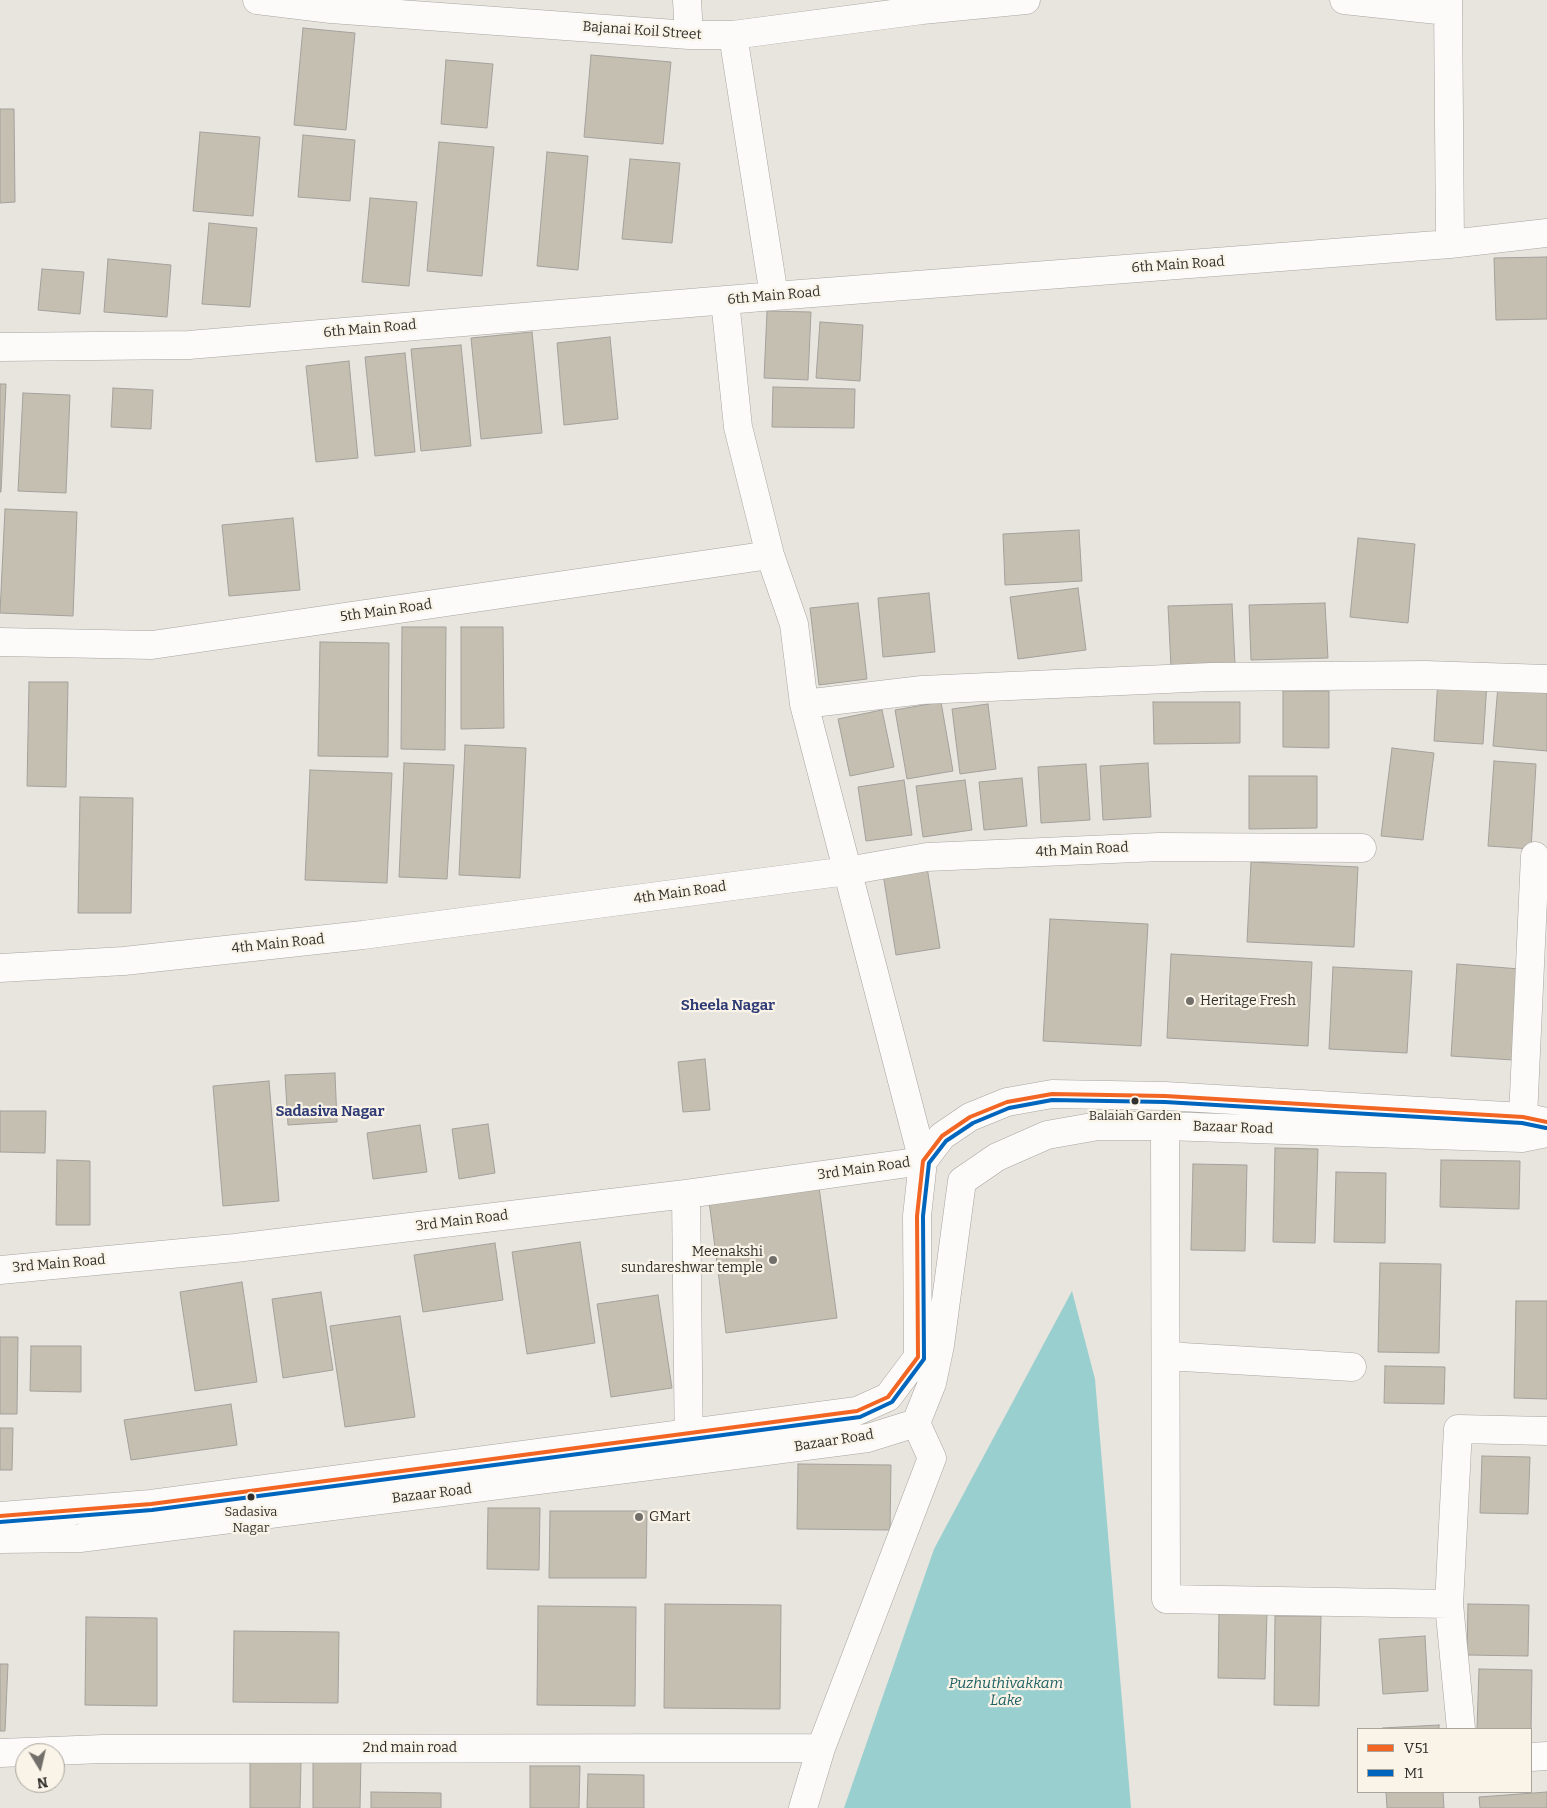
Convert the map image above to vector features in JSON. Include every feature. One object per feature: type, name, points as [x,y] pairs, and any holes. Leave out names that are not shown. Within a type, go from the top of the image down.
[{"type":"street","name":"Bajanai Koil Street","points":[[257,0],[331,4],[689,35],[733,35],[922,10],[1026,0]]},
{"type":"street","points":[[687,0],[689,35]]},
{"type":"street","points":[[1344,0],[1447,6],[1450,244]]},
{"type":"street","points":[[733,35],[774,296]]},
{"type":"street","name":"6th Main Road","points":[[0,347],[189,345],[774,296],[1450,244],[1547,233]]},
{"type":"street","points":[[725,300],[738,426],[770,555],[794,624],[804,704],[923,1161]]},
{"type":"street","name":"5th Main Road","points":[[0,642],[152,645],[770,555]]},
{"type":"street","points":[[804,704],[922,690],[1211,677],[1425,674],[1547,679]]},
{"type":"street","name":"4th Main Road","points":[[0,968],[124,961],[363,935],[847,871],[927,857],[1159,847],[1362,848]]},
{"type":"street","points":[[1535,856],[1535,1119]]},
{"type":"street","name":"Bazaar Road","points":[[0,1516],[150,1504],[857,1411],[888,1397],[918,1357],[917,1216],[923,1161],[942,1136],[970,1117],[1007,1102],[1052,1094],[1164,1096],[1535,1119]]},
{"type":"street","name":"Bazaar Road","points":[[0,1539],[80,1538],[689,1461],[868,1438],[916,1423],[932,1383],[940,1345],[962,1181],[997,1157],[1047,1135],[1098,1126],[1164,1126],[1522,1138],[1547,1132]]},
{"type":"street","points":[[1164,1126],[1166,1600],[1449,1604]]},
{"type":"street","name":"3rd Main Road","points":[[0,1270],[235,1248],[686,1194],[923,1161]]},
{"type":"street","points":[[686,1194],[689,1461]]},
{"type":"street","points":[[1166,1356],[1352,1367]]},
{"type":"street","points":[[803,1808],[821,1748],[932,1458],[916,1423]]},
{"type":"street","points":[[1462,1728],[1449,1604],[1458,1429],[1547,1430]]},
{"type":"street","name":"2nd main road","points":[[0,1753],[103,1749],[821,1748]]},
{"type":"street","points":[[1532,1757],[1547,1756]]},
{"type":"water","name":"Puzhuthivakkam Lake","points":[[1072,1291],[1095,1379],[1131,1808],[844,1808],[934,1549]]},
{"type":"building","points":[[303,28],[355,33],[346,130],[294,125]]},
{"type":"building","points":[[591,55],[671,62],[663,144],[584,137]]},
{"type":"building","points":[[446,60],[493,64],[487,128],[441,124]]},
{"type":"building","points":[[0,109],[14,109],[15,202],[0,203]]},
{"type":"building","points":[[200,132],[260,137],[253,216],[193,211]]},
{"type":"building","points":[[303,135],[355,140],[350,201],[298,197]]},
{"type":"building","points":[[439,142],[494,147],[482,276],[427,271]]},
{"type":"building","points":[[547,152],[588,156],[578,270],[537,266]]},
{"type":"building","points":[[630,159],[680,163],[672,243],[622,239]]},
{"type":"building","points":[[370,198],[417,202],[409,286],[362,282]]},
{"type":"building","points":[[209,223],[257,228],[250,307],[202,304]]},
{"type":"building","points":[[1547,257],[1547,319],[1496,320],[1494,258]]},
{"type":"building","points":[[108,259],[171,265],[167,317],[104,312]]},
{"type":"building","points":[[42,269],[84,272],[80,314],[38,310]]},
{"type":"building","points":[[767,311],[811,312],[808,380],[764,378]]},
{"type":"building","points":[[820,322],[863,325],[860,381],[816,378]]},
{"type":"building","points":[[532,332],[542,433],[481,439],[471,338]]},
{"type":"building","points":[[610,337],[618,419],[564,425],[557,343]]},
{"type":"building","points":[[461,345],[471,446],[421,451],[411,349]]},
{"type":"building","points":[[405,353],[415,452],[375,456],[365,357]]},
{"type":"building","points":[[349,361],[358,458],[316,462],[306,366]]},
{"type":"building","points":[[0,384],[6,384],[1,492],[0,492]]},
{"type":"building","points":[[773,387],[855,389],[854,428],[772,427]]},
{"type":"building","points":[[113,388],[153,390],[151,429],[111,427]]},
{"type":"building","points":[[23,393],[70,395],[66,493],[18,491]]},
{"type":"building","points":[[5,509],[77,512],[73,616],[0,613]]},
{"type":"building","points":[[293,518],[300,590],[229,596],[222,525]]},
{"type":"building","points":[[1079,530],[1082,581],[1005,585],[1003,534]]},
{"type":"building","points":[[1358,538],[1415,544],[1408,623],[1350,617]]},
{"type":"building","points":[[1078,588],[1086,650],[1018,659],[1010,597]]},
{"type":"building","points":[[929,593],[935,652],[883,657],[878,598]]},
{"type":"building","points":[[858,603],[867,679],[819,685],[810,608]]},
{"type":"building","points":[[1325,603],[1328,658],[1251,660],[1249,605]]},
{"type":"building","points":[[1232,604],[1235,664],[1171,667],[1168,606]]},
{"type":"building","points":[[402,627],[446,627],[445,750],[401,749]]},
{"type":"building","points":[[461,627],[503,627],[504,728],[461,729]]},
{"type":"building","points":[[320,642],[389,643],[388,757],[318,756]]},
{"type":"building","points":[[1438,679],[1487,682],[1483,744],[1434,741]]},
{"type":"building","points":[[29,682],[68,682],[66,787],[27,786]]},
{"type":"building","points":[[1498,685],[1547,689],[1547,751],[1493,746]]},
{"type":"building","points":[[1283,691],[1329,691],[1329,748],[1283,747]]},
{"type":"building","points":[[941,702],[953,771],[907,779],[895,710]]},
{"type":"building","points":[[1153,702],[1240,702],[1240,743],[1154,744]]},
{"type":"building","points":[[988,704],[996,769],[960,774],[952,709]]},
{"type":"building","points":[[882,710],[894,767],[850,776],[838,719]]},
{"type":"building","points":[[465,745],[526,748],[520,878],[459,875]]},
{"type":"building","points":[[1392,748],[1434,753],[1423,840],[1381,836]]},
{"type":"building","points":[[1494,761],[1536,764],[1531,849],[1488,846]]},
{"type":"building","points":[[404,763],[454,765],[447,879],[399,877]]},
{"type":"building","points":[[1148,763],[1151,817],[1103,820],[1100,766]]},
{"type":"building","points":[[1086,764],[1090,820],[1041,823],[1038,767]]},
{"type":"building","points":[[310,770],[392,773],[387,883],[305,880]]},
{"type":"building","points":[[1249,776],[1317,776],[1317,828],[1249,829]]},
{"type":"building","points":[[1022,778],[1027,826],[984,830],[979,782]]},
{"type":"building","points":[[904,780],[912,835],[866,841],[858,787]]},
{"type":"building","points":[[965,780],[972,830],[923,837],[916,786]]},
{"type":"building","points":[[80,797],[133,798],[131,913],[78,913]]},
{"type":"building","points":[[1251,862],[1358,867],[1354,947],[1247,942]]},
{"type":"building","points":[[927,867],[940,948],[896,955],[883,874]]},
{"type":"building","points":[[1050,919],[1148,924],[1141,1046],[1043,1041]]},
{"type":"building","points":[[1171,954],[1312,962],[1308,1046],[1167,1038]]},
{"type":"building","points":[[1457,964],[1520,969],[1513,1060],[1451,1056]]},
{"type":"building","points":[[1333,967],[1412,971],[1407,1053],[1329,1049]]},
{"type":"building","points":[[705,1059],[710,1110],[683,1112],[678,1062]]},
{"type":"building","points":[[335,1073],[337,1122],[288,1125],[285,1075]]},
{"type":"building","points":[[269,1081],[279,1201],[223,1206],[213,1086]]},
{"type":"building","points":[[0,1111],[46,1111],[45,1153],[0,1152]]},
{"type":"building","points":[[488,1124],[495,1173],[459,1179],[452,1129]]},
{"type":"building","points":[[420,1125],[427,1172],[373,1179],[367,1133]]},
{"type":"building","points":[[1275,1148],[1318,1149],[1315,1243],[1273,1242]]},
{"type":"building","points":[[57,1160],[90,1161],[90,1225],[56,1225]]},
{"type":"building","points":[[1441,1160],[1520,1161],[1519,1209],[1440,1207]]},
{"type":"building","points":[[1193,1164],[1247,1165],[1245,1251],[1191,1250]]},
{"type":"building","points":[[1336,1172],[1386,1173],[1385,1243],[1334,1242]]},
{"type":"building","name":"Meenakshi sundareshwar temple","points":[[819,1187],[837,1318],[726,1333],[709,1201]]},
{"type":"building","points":[[580,1242],[595,1343],[527,1354],[512,1252]]},
{"type":"building","points":[[495,1243],[503,1300],[423,1312],[414,1255]]},
{"type":"building","points":[[1380,1263],[1441,1264],[1439,1353],[1378,1352]]},
{"type":"building","points":[[242,1282],[257,1382],[195,1391],[180,1292]]},
{"type":"building","points":[[321,1292],[333,1370],[283,1378],[272,1299]]},
{"type":"building","points":[[658,1295],[672,1388],[611,1397],[597,1304]]},
{"type":"building","points":[[1516,1301],[1547,1301],[1547,1399],[1514,1398]]},
{"type":"building","points":[[400,1316],[415,1417],[345,1427],[330,1326]]},
{"type":"building","points":[[0,1337],[18,1337],[17,1414],[0,1414]]},
{"type":"building","points":[[31,1346],[81,1346],[81,1392],[30,1391]]},
{"type":"building","points":[[1385,1366],[1445,1367],[1444,1404],[1384,1403]]},
{"type":"building","points":[[231,1404],[237,1445],[131,1460],[124,1420]]},
{"type":"building","points":[[0,1428],[13,1428],[12,1470],[0,1470]]},
{"type":"building","points":[[1482,1456],[1530,1457],[1528,1514],[1480,1513]]},
{"type":"building","points":[[798,1464],[891,1465],[890,1530],[797,1529]]},
{"type":"building","points":[[488,1508],[540,1508],[539,1570],[487,1569]]},
{"type":"building","points":[[550,1511],[647,1511],[646,1578],[549,1578]]},
{"type":"building","points":[[665,1604],[781,1605],[780,1709],[664,1708]]},
{"type":"building","points":[[1468,1604],[1529,1605],[1528,1656],[1467,1655]]},
{"type":"building","points":[[538,1606],[636,1607],[635,1706],[537,1705]]},
{"type":"building","points":[[1219,1612],[1267,1612],[1265,1679],[1218,1678]]},
{"type":"building","points":[[1275,1616],[1321,1616],[1319,1706],[1274,1705]]},
{"type":"building","points":[[86,1617],[157,1618],[157,1706],[85,1705]]},
{"type":"building","points":[[234,1631],[339,1632],[338,1703],[233,1702]]},
{"type":"building","points":[[1425,1636],[1428,1691],[1383,1694],[1379,1639]]},
{"type":"building","points":[[0,1664],[8,1664],[5,1731],[0,1731]]},
{"type":"building","points":[[1479,1669],[1532,1670],[1531,1728],[1477,1728]]},
{"type":"building","points":[[1439,1725],[1439,1728],[1382,1728]]},
{"type":"building","points":[[313,1759],[361,1759],[360,1808],[313,1808]]},
{"type":"building","points":[[250,1761],[301,1761],[300,1808],[250,1808]]},
{"type":"building","points":[[530,1766],[580,1766],[579,1808],[530,1808]]},
{"type":"building","points":[[588,1774],[644,1775],[644,1808],[587,1808]]},
{"type":"building","points":[[371,1792],[441,1793],[441,1808],[371,1808]]},
{"type":"building","points":[[1547,1792],[1547,1808],[1480,1808],[1479,1797]]},
{"type":"building","points":[[1386,1793],[1443,1793],[1444,1808],[1387,1808]]},
{"type":"transit line","name":"V51","points":[[0,1516],[151,1504],[857,1411],[888,1397],[918,1357],[917,1216],[923,1161],[942,1136],[970,1117],[1007,1102],[1052,1094],[1165,1096],[1523,1117],[1547,1122]]},
{"type":"transit line","name":"M1","points":[[0,1522],[152,1510],[860,1417],[892,1402],[924,1359],[923,1216],[929,1163],[946,1141],[973,1123],[1009,1108],[1052,1100],[1165,1102],[1522,1123],[1546,1128]]},
{"type":"place","name":"Heritage Fresh","points":[[1190,1001]]},
{"type":"place","name":"Balaiah Garden","points":[[1135,1101]]},
{"type":"place","name":"Meenakshi sundareshwar temple","points":[[773,1260]]},
{"type":"place","name":"Sadasiva Nagar","points":[[251,1497]]},
{"type":"place","name":"GMart","points":[[639,1517]]},
{"type":"district","name":"Sheela Nagar","points":[[728,1006]]},
{"type":"district","name":"Sadasiva Nagar","points":[[330,1112]]}]
